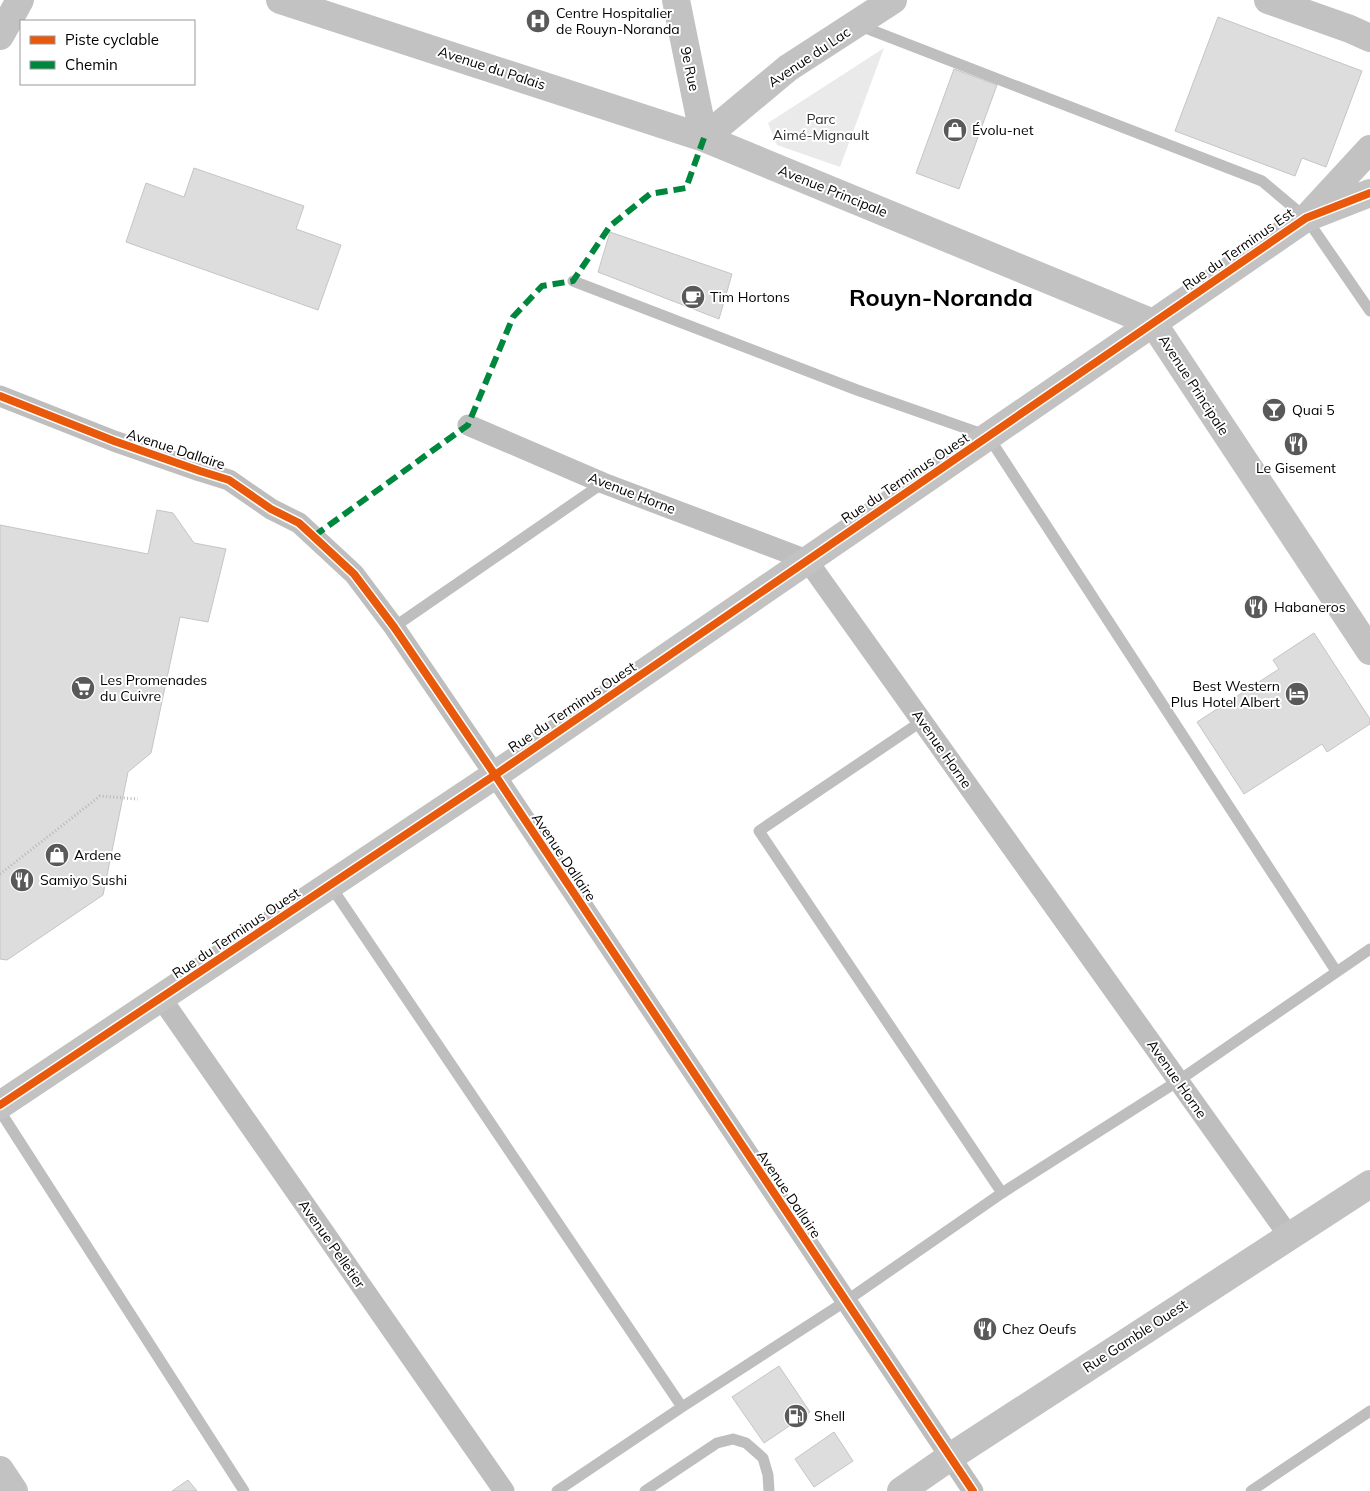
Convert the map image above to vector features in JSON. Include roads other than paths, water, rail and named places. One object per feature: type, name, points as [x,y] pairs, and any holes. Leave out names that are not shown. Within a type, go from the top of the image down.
[{"type":"street","points":[[0,36],[20,0]]},
{"type":"street","name":"Avenue du Palais","points":[[280,0],[704,138]]},
{"type":"street","name":"9e Rue","points":[[676,0],[704,138]]},
{"type":"street","name":"Avenue du Lac","points":[[704,138],[788,68],[893,0]]},
{"type":"street","points":[[1268,0],[1360,34],[1370,51]]},
{"type":"street","name":"Avenue Principale","points":[[704,138],[1153,323],[1370,652]]},
{"type":"street","points":[[1306,218],[1370,150]]},
{"type":"street","name":"Rue du Terminus Est","points":[[1153,323],[1306,218],[1370,193]]},
{"type":"street","name":"Rue du Terminus Ouest","points":[[0,1105],[494,775],[1153,323]]},
{"type":"street","name":"Avenue Dallaire","points":[[0,396],[114,441],[229,480],[271,509],[299,523],[354,574],[394,627],[494,775],[973,1491]]},
{"type":"street","name":"Avenue Horne","points":[[468,425],[603,483],[808,560],[1289,1236]]},
{"type":"street","name":"Avenue Pelletier","points":[[161,998],[504,1491]]},
{"type":"street","name":"Rue Gamble Ouest","points":[[901,1491],[950,1457],[1370,1184]]},
{"type":"street","points":[[0,1470],[14,1491]]},
{"type":"lane","points":[[857,25],[1262,181],[1306,218],[1370,311]]},
{"type":"lane","points":[[573,281],[857,390],[988,436],[1336,971]]},
{"type":"lane","points":[[394,627],[603,483]]},
{"type":"lane","points":[[922,721],[758,831],[1002,1193]]},
{"type":"lane","points":[[330,885],[682,1407]]},
{"type":"lane","points":[[557,1491],[846,1300],[1002,1193],[1178,1081],[1370,949]]},
{"type":"lane","points":[[0,1111],[244,1491]]},
{"type":"lane","points":[[1251,1491],[1370,1411]]},
{"type":"lane","points":[[645,1491],[717,1443],[733,1439],[746,1443],[763,1458],[768,1475],[768,1491]]},
{"type":"place","name":"Centre Hospitalier de Rouyn-Noranda","points":[[538,21]]},
{"type":"place","name":"Évolu-net","points":[[955,130]]},
{"type":"place","name":"Tim Hortons","points":[[693,297]]},
{"type":"place","name":"Quai 5","points":[[1274,410]]},
{"type":"place","name":"Le Gisement","points":[[1296,444]]},
{"type":"place","name":"Habaneros","points":[[1256,607]]},
{"type":"place","name":"Les Promenades du Cuivre","points":[[83,688]]},
{"type":"place","name":"Best Western Plus Hotel Albert","points":[[1297,694]]},
{"type":"place","name":"Ardene","points":[[57,855]]},
{"type":"place","name":"Samiyo Sushi","points":[[22,880]]},
{"type":"place","name":"Chez Oeufs","points":[[985,1329]]},
{"type":"place","name":"Shell","points":[[796,1416]]},
{"type":"district","name":"Rouyn-Noranda","points":[[941,297]]},
{"type":"park label","name":"Parc Aimé-Mignault","points":[[821,128]]}]
